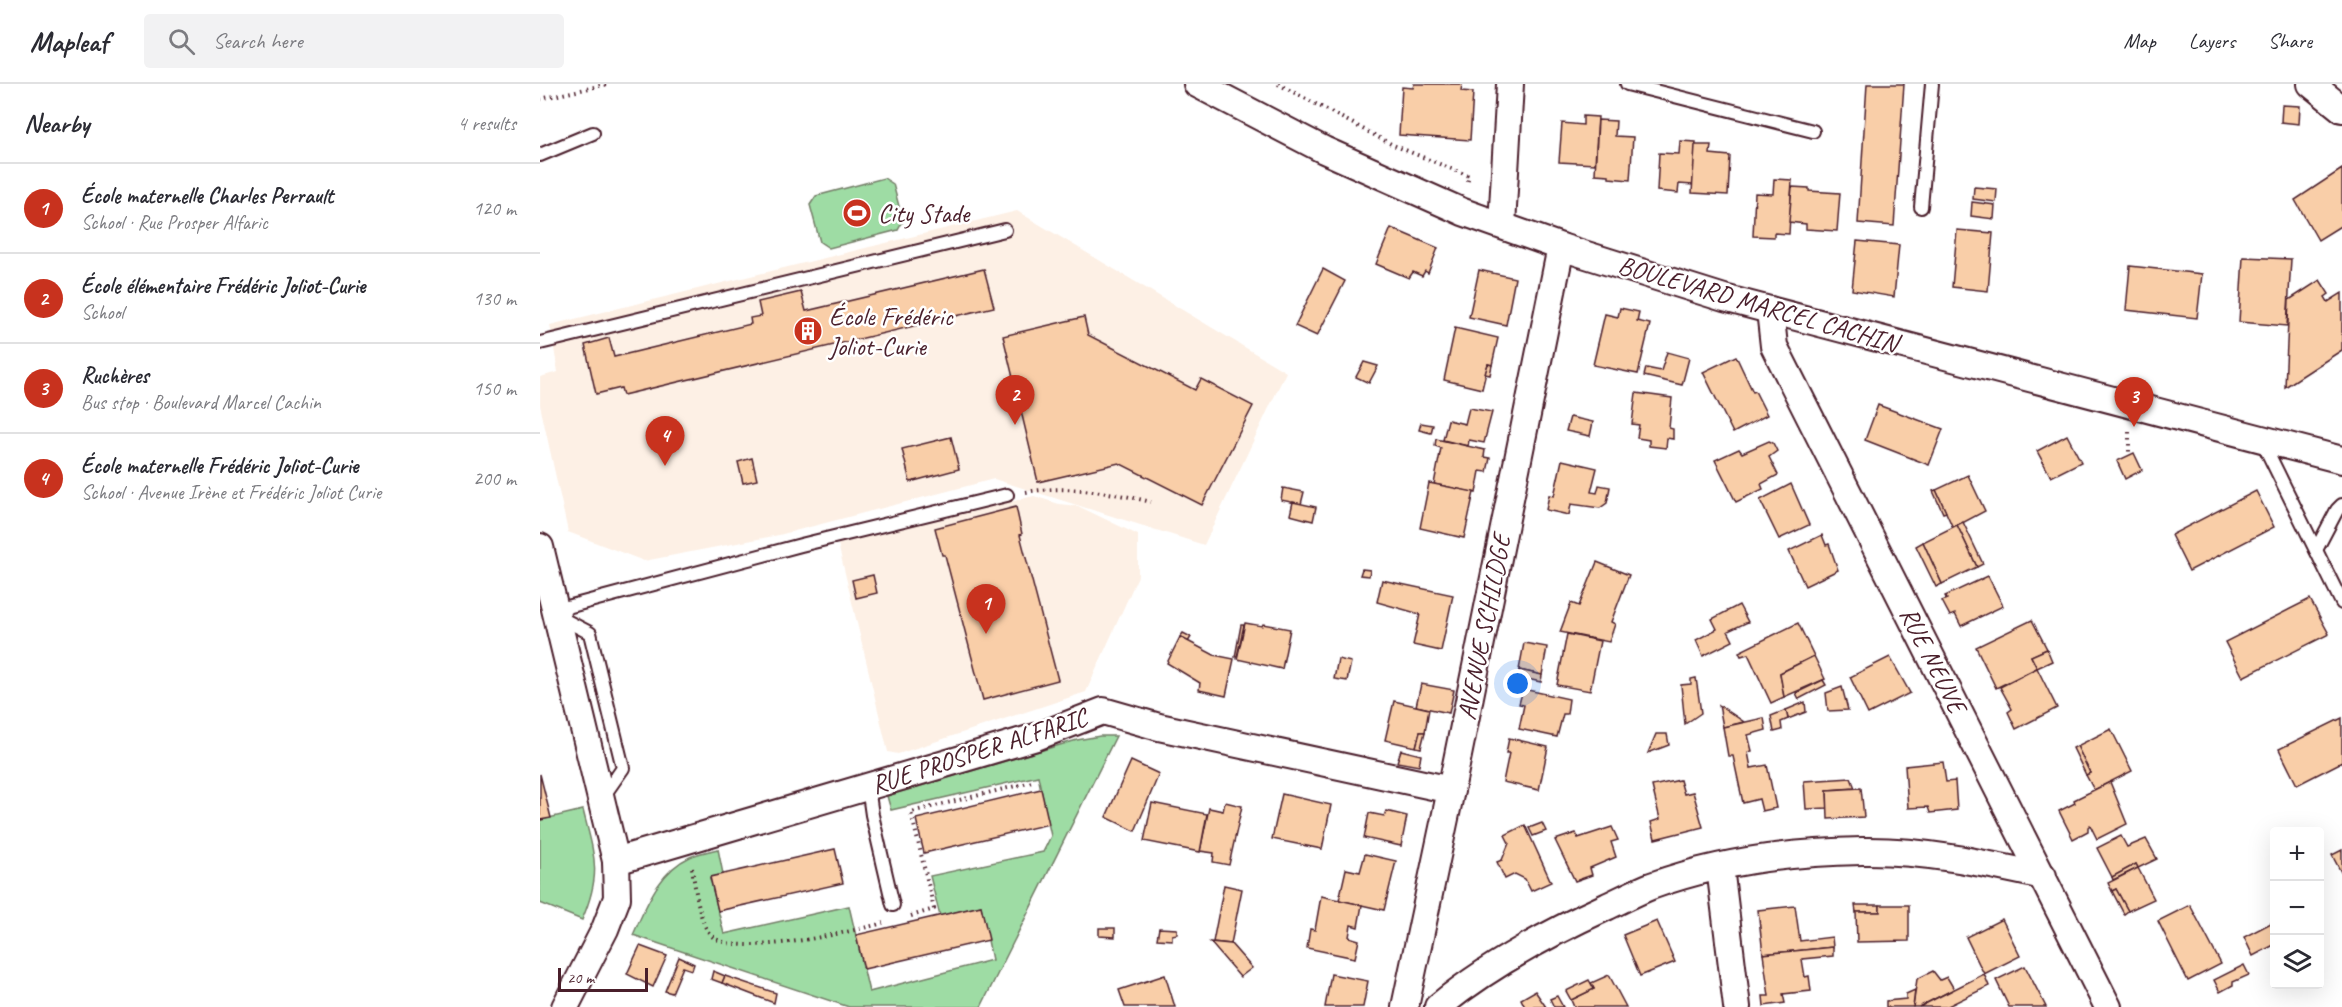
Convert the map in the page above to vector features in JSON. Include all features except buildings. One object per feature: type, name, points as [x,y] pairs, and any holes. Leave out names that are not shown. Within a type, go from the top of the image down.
[{"type":"street","name":"BOULEVARD MARCEL CACHIN","points":[[1197,84],[1324,150],[1464,212],[1561,247],[1770,310],[2342,460]]},
{"type":"street","points":[[1502,225],[1510,84]]},
{"type":"street","points":[[2311,84],[2342,109]]},
{"type":"street","name":"AVENUE SCHILDGE","points":[[1405,1007],[1561,247]]},
{"type":"street","name":"RUE NEUVE","points":[[1770,310],[1773,346],[2108,1007]]},
{"type":"street","points":[[540,547],[616,861],[617,898],[605,929],[565,1007]]},
{"type":"street","name":"RUE PROSPER ALFARIC","points":[[616,861],[1036,737],[1103,711],[1160,728],[1451,790]]},
{"type":"street","points":[[1438,1007],[1460,988],[1554,930],[1652,886],[1720,867],[1863,851],[1977,861],[2043,876]]},
{"type":"street","points":[[1720,867],[1737,1007]]},
{"type":"lane","points":[[1627,84],[1813,131]]},
{"type":"lane","points":[[1921,207],[1932,84]]},
{"type":"lane","points":[[540,155],[593,133]]},
{"type":"lane","points":[[540,343],[1005,230]]},
{"type":"lane","points":[[2260,438],[2342,603]]},
{"type":"lane","points":[[556,613],[801,545],[1007,495]]},
{"type":"lane","points":[[2316,550],[2337,510],[2342,505]]},
{"type":"lane","points":[[868,787],[893,905]]},
{"type":"path","points":[[540,99],[608,84]]},
{"type":"path","points":[[1278,84],[1393,145],[1474,180]]},
{"type":"path","points":[[1464,212],[1469,176]]},
{"type":"path","points":[[1007,495],[1047,488],[1125,495],[1151,502]]},
{"type":"path","points":[[902,918],[934,909],[911,812],[1032,782]]},
{"type":"path","points":[[686,840],[703,920],[712,936],[729,944],[759,944],[838,935],[891,921]]},
{"type":"shaded area","points":[[1017,211],[1286,372],[1204,545],[994,479],[779,535],[644,561],[568,532],[540,405],[540,377],[558,372],[550,325]]},
{"type":"shaded area","points":[[1034,496],[1059,504],[1078,506],[1138,535],[1138,576],[1086,692],[898,754],[888,752],[838,544]]},
{"type":"green space","name":"City Stade","points":[[884,178],[893,184],[903,221],[898,230],[829,248],[820,242],[810,205],[816,196]]},
{"type":"green space","points":[[1116,736],[981,1007],[849,1007],[633,935],[655,890],[670,871],[690,857],[718,849],[723,874],[710,878],[724,934],[849,906],[869,992],[992,960],[981,906],[940,916],[930,876],[1043,852],[1051,836],[1038,776],[891,810],[887,796],[1077,740]]},
{"type":"green space","points":[[583,810],[591,841],[594,877],[582,920],[540,903],[540,820]]},
{"type":"place","name":"City Stade","points":[[857,213]]},
{"type":"place","name":"École Frédéric Joliot-Curie","points":[[808,331]]},
{"type":"place","name":"École élémentaire Frédéric Joliot-Curie","points":[[1015,425]]},
{"type":"place","name":"Ruchères","points":[[2134,427]]},
{"type":"place","name":"École maternelle Frédéric Joliot-Curie","points":[[665,466]]},
{"type":"place","name":"École maternelle Charles Perrault","points":[[986,634]]}]
